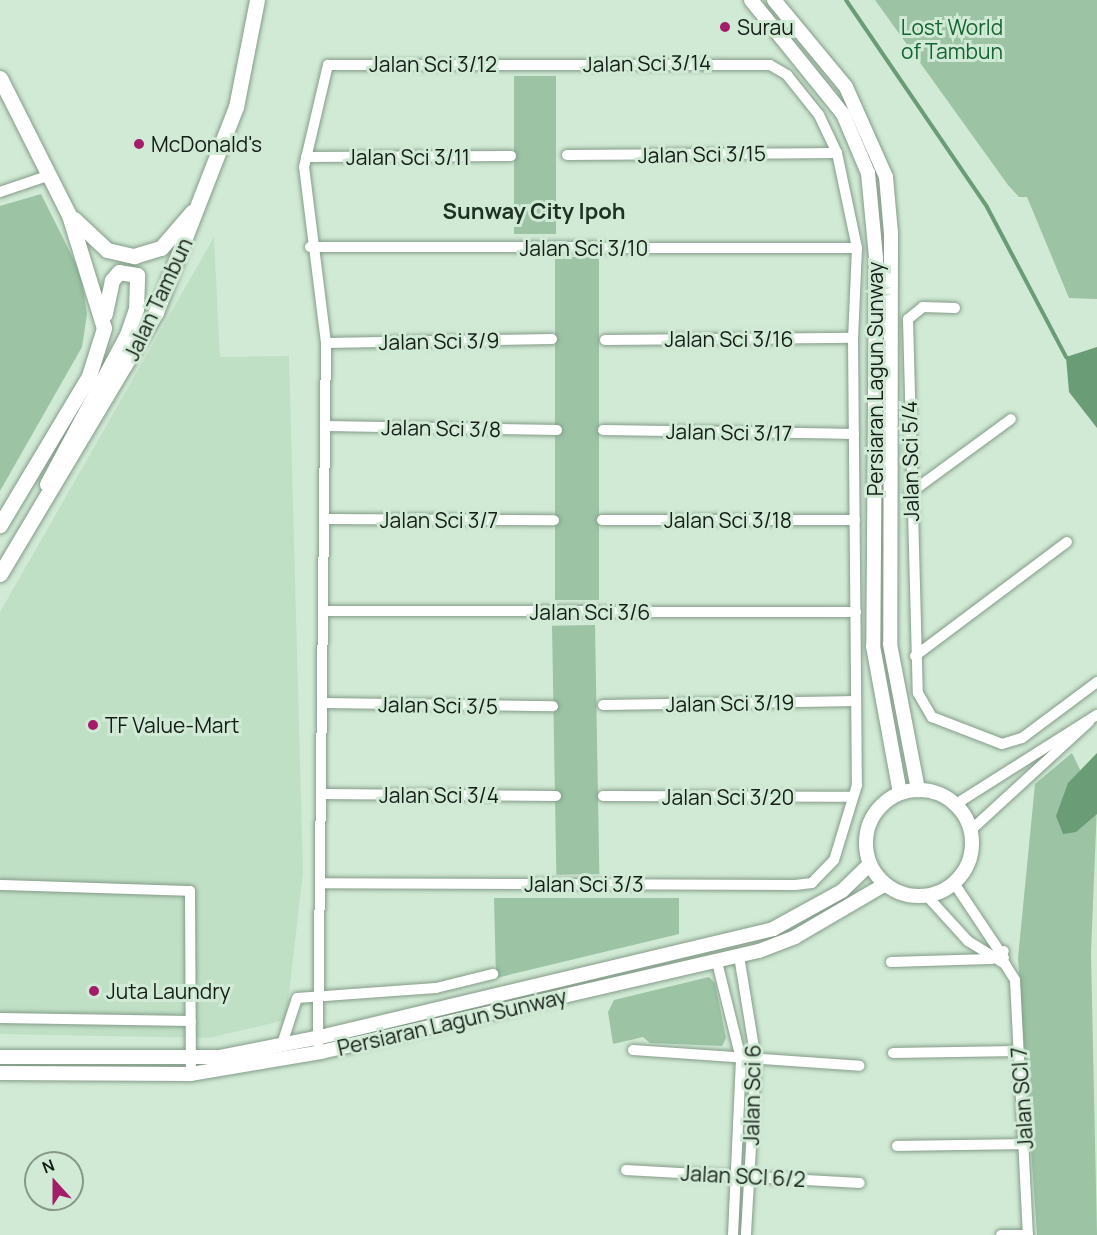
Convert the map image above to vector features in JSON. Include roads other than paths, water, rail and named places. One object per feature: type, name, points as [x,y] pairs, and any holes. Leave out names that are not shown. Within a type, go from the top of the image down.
[{"type":"main road","name":"Jalan Tambun","points":[[0,574],[156,312],[243,81],[257,0]]},
{"type":"main road","name":"Persiaran Lagun Sunway","points":[[751,0],[843,114],[868,173],[876,258],[873,646],[900,793]]},
{"type":"main road","name":"Persiaran Lagun Sunway","points":[[774,0],[846,87],[886,177],[891,233],[890,644],[918,789]]},
{"type":"main road","points":[[0,78],[69,214],[104,317]]},
{"type":"main road","points":[[69,214],[107,250],[134,256],[161,248],[198,204]]},
{"type":"main road","points":[[0,525],[71,406],[101,349],[104,317],[112,280],[119,272],[137,275],[136,309],[127,335],[49,477],[32,523]]},
{"type":"main road","points":[[874,545],[890,544]]},
{"type":"main road","points":[[918,789],[956,804],[971,830],[970,859],[954,883],[927,896],[884,885],[869,865],[866,831],[879,808],[900,793],[918,789]]},
{"type":"main road","name":"Persiaran Lagun Sunway","points":[[0,1057],[190,1058],[316,1038],[773,929],[842,891],[869,865]]},
{"type":"main road","name":"Persiaran Lagun Sunway","points":[[0,1073],[190,1074],[321,1052],[740,956],[795,937],[884,885]]},
{"type":"street","name":"Jalan Sci 3/14","points":[[538,64],[755,62],[787,75],[819,115],[837,153]]},
{"type":"street","name":"Jalan Sci 3/12","points":[[306,157],[328,65],[538,64]]},
{"type":"street","name":"Jalan Sci 3/15","points":[[567,156],[837,153]]},
{"type":"street","points":[[837,153],[857,248],[853,338],[856,701],[854,797]]},
{"type":"street","name":"Jalan Sci 3/11","points":[[306,157],[511,156]]},
{"type":"street","points":[[306,157],[310,247],[326,343],[322,883],[316,1038],[321,1052]]},
{"type":"street","points":[[0,192],[48,172]]},
{"type":"street","name":"Jalan Sci 3/10","points":[[310,247],[857,248]]},
{"type":"street","name":"Jalan Sci 5/4","points":[[955,308],[923,307],[908,319],[910,493],[918,693],[932,717],[1002,744],[1022,738],[1097,682]]},
{"type":"street","name":"Jalan Sci 3/16","points":[[605,340],[853,338]]},
{"type":"street","name":"Jalan Sci 3/9","points":[[326,343],[552,339]]},
{"type":"street","points":[[910,493],[1011,418]]},
{"type":"street","name":"Jalan Sci 3/8","points":[[326,426],[557,430]]},
{"type":"street","name":"Jalan Sci 3/17","points":[[603,430],[854,434]]},
{"type":"street","name":"Jalan Sci 3/7","points":[[325,519],[554,520]]},
{"type":"street","name":"Jalan Sci 3/18","points":[[602,520],[855,519]]},
{"type":"street","points":[[915,656],[1067,542]]},
{"type":"street","name":"Jalan Sci 3/6","points":[[324,611],[855,612]]},
{"type":"street","name":"Jalan Sci 3/19","points":[[603,705],[856,701]]},
{"type":"street","name":"Jalan Sci 3/5","points":[[324,703],[553,706]]},
{"type":"street","points":[[956,804],[1094,717]]},
{"type":"street","points":[[971,830],[1094,717]]},
{"type":"street","points":[[1004,774],[1016,787]]},
{"type":"street","name":"Jalan Sci 3/4","points":[[323,794],[556,796]]},
{"type":"street","name":"Jalan Sci 3/20","points":[[603,796],[854,797]]},
{"type":"street","name":"Jalan Sci 3/3","points":[[322,883],[812,884],[834,860],[854,797]]},
{"type":"street","points":[[891,962],[991,958],[1004,951],[954,883]]},
{"type":"street","points":[[0,885],[190,891],[190,1074]]},
{"type":"street","points":[[927,896],[991,958],[1005,964]]},
{"type":"street","name":"Jalan SCI 7","points":[[1004,951],[1005,964],[1016,980],[1028,1235]]},
{"type":"street","name":"Jalan Sci 6","points":[[740,956],[756,1060],[746,1235]]},
{"type":"street","name":"Jalan Sci 6","points":[[717,962],[741,1059],[733,1235]]},
{"type":"street","points":[[282,1044],[295,1000],[318,994],[436,988],[493,974]]},
{"type":"street","points":[[0,1018],[191,1021]]},
{"type":"street","points":[[633,1050],[756,1060],[859,1065]]},
{"type":"street","points":[[893,1053],[1018,1051]]},
{"type":"street","points":[[897,1146],[1025,1144]]},
{"type":"street","name":"Jalan SCI 6/2","points":[[626,1170],[860,1183]]},
{"type":"street","points":[[1001,1235],[1028,1235]]},
{"type":"waterway","points":[[846,0],[987,207],[1066,357]]},
{"type":"place","name":"Surau","points":[[725,27]]},
{"type":"place","name":"McDonald's","points":[[139,144]]},
{"type":"place","name":"TF Value-Mart","points":[[93,725]]},
{"type":"place","name":"Juta Laundry","points":[[94,991]]},
{"type":"district","name":"Sunway City Ipoh","points":[[534,212]]},
{"type":"park label","name":"Lost World of Tambun","points":[[952,39]]}]
